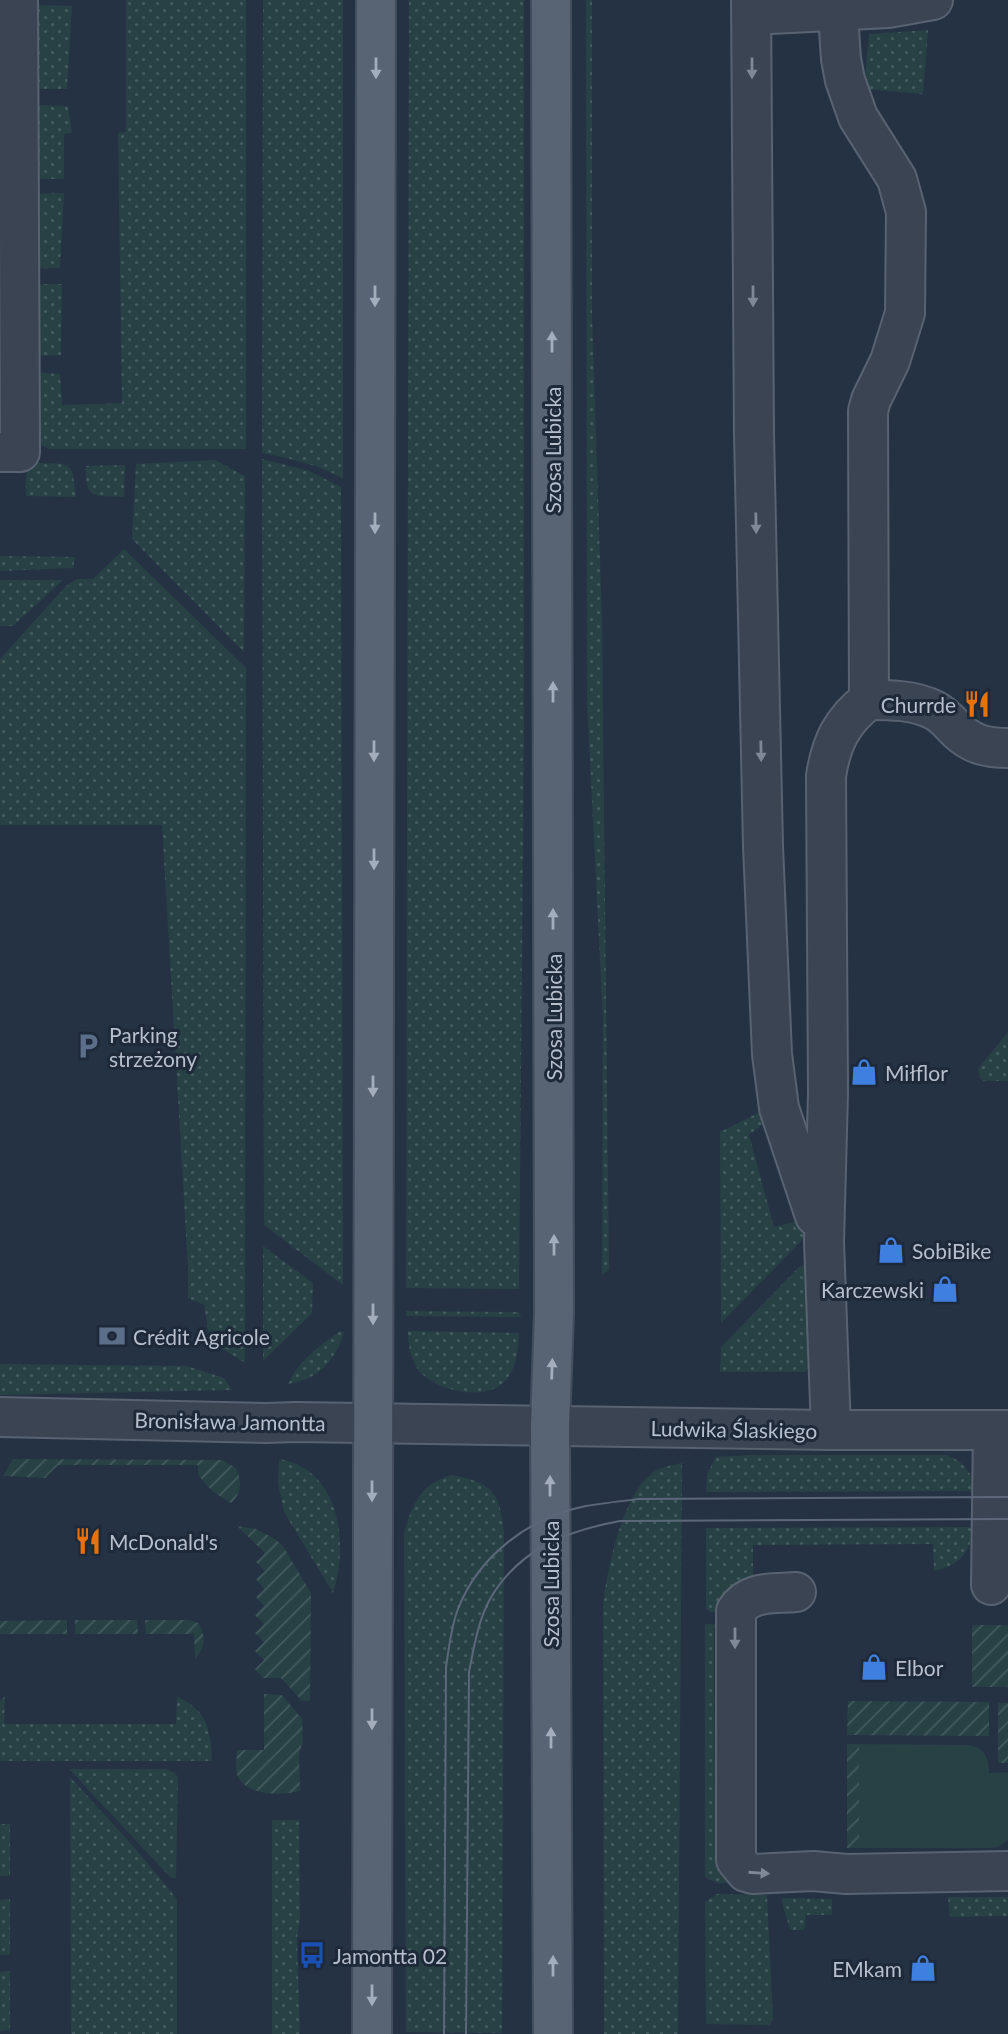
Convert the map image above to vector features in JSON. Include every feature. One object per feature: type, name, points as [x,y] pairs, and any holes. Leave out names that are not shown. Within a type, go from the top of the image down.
[{"type":"main road","points":[[372,2034],[376,0]]},
{"type":"main road","name":"Szosa Lubicka","points":[[551,0],[554,1313],[550,1426],[553,2034]]},
{"type":"street","points":[[0,453],[20,453],[18,0]]},
{"type":"street","points":[[824,1242],[779,1108],[772,1054],[754,447],[752,8],[837,5],[888,8],[933,0]]},
{"type":"street","points":[[837,5],[845,80],[858,117],[897,179],[906,212],[905,313],[869,411],[869,700]]},
{"type":"street","points":[[831,1430],[824,1242],[828,1093],[826,776],[834,742],[842,725],[854,711],[869,700],[894,700],[922,705],[946,718],[970,741],[986,748],[1008,748]]},
{"type":"street","name":"Bronisława Jamontta","points":[[0,1417],[460,1425]]},
{"type":"street","name":"Ludwika Ślaskiego","points":[[460,1425],[1000,1430]]},
{"type":"street","points":[[991,1585],[1000,1430]]},
{"type":"street","points":[[796,1592],[756,1595],[745,1600],[736,1611],[736,1860],[746,1872],[753,1874],[813,1871],[846,1874],[1008,1871]]},
{"type":"green space","points":[[126,0],[246,0],[246,449],[50,449],[38,444],[32,372],[60,374],[62,405],[122,403],[118,133],[126,132]]},
{"type":"green space","points":[[263,0],[343,0],[343,479],[314,466],[262,453]]},
{"type":"green space","points":[[409,0],[524,0],[524,732],[519,1289],[406,1288]]},
{"type":"green space","points":[[586,0],[592,0],[592,314],[602,620],[609,1270],[602,1275],[603,1018],[587,702]]},
{"type":"green space","points":[[36,5],[72,6],[67,89],[38,89]]},
{"type":"green space","points":[[928,30],[923,94],[864,89],[869,34]]},
{"type":"green space","points":[[38,105],[68,106],[72,133],[64,134],[64,179],[31,179],[31,110]]},
{"type":"green space","points":[[64,193],[60,268],[32,269],[30,194]]},
{"type":"green space","points":[[32,284],[62,284],[61,355],[33,356]]},
{"type":"green space","points":[[262,459],[309,471],[341,487],[343,1285],[264,1225]]},
{"type":"green space","points":[[215,460],[245,476],[244,652],[132,539],[136,464]]},
{"type":"green space","points":[[38,463],[69,467],[76,497],[26,496],[28,472]]},
{"type":"green space","points":[[125,465],[124,497],[99,496],[90,491],[86,466]]},
{"type":"green space","points":[[124,549],[246,668],[245,1363],[210,1341],[204,1305],[188,1298],[162,825],[0,825],[0,659],[66,586],[77,579],[93,579]]},
{"type":"green space","points":[[0,556],[75,557],[73,568],[0,571]]},
{"type":"green space","points":[[0,580],[63,580],[13,626],[0,626]]},
{"type":"green space","points":[[1008,1032],[1008,1081],[984,1081],[980,1078],[978,1069]]},
{"type":"green space","points":[[768,1108],[768,1120],[749,1135],[774,1227],[801,1220],[806,1236],[721,1323],[720,1132]]},
{"type":"green space","points":[[263,1246],[313,1283],[312,1313],[263,1361]]},
{"type":"green space","points":[[807,1264],[812,1356],[806,1372],[720,1372],[721,1347],[799,1267]]},
{"type":"green space","points":[[406,1311],[519,1312],[521,1317],[406,1316]]},
{"type":"green space","points":[[408,1331],[519,1333],[515,1364],[506,1380],[486,1391],[447,1388],[424,1376],[417,1368],[410,1350]]},
{"type":"green space","points":[[339,1332],[344,1332],[331,1360],[317,1373],[288,1384],[303,1361]]},
{"type":"green space","points":[[0,1364],[187,1366],[224,1378],[232,1390],[0,1395]]},
{"type":"green space","points":[[947,1455],[967,1469],[974,1491],[706,1492],[707,1474],[716,1457]]},
{"type":"green space","points":[[13,1459],[222,1460],[236,1468],[240,1487],[231,1503],[213,1492],[198,1475],[198,1465],[58,1465],[45,1478],[3,1476]]},
{"type":"green space","points":[[279,1459],[299,1466],[315,1477],[327,1493],[335,1511],[340,1553],[333,1593],[284,1512],[278,1483]]},
{"type":"green space","points":[[682,1463],[678,2034],[604,2034],[605,1590],[612,1554],[632,1499],[651,1474]]},
{"type":"green space","points":[[452,1475],[476,1482],[491,1491],[499,1506],[504,1531],[502,2033],[406,2032],[404,1532],[415,1503],[425,1489],[432,1483]]},
{"type":"green space","points":[[237,1526],[256,1529],[283,1546],[311,1593],[310,1701],[302,1701],[281,1678],[263,1678],[255,1669],[264,1660],[255,1651],[264,1642],[255,1633],[264,1624],[255,1615],[264,1606],[256,1597],[264,1589],[256,1579],[265,1571],[256,1562],[265,1553]]},
{"type":"green space","points":[[974,1527],[967,1551],[950,1566],[934,1571],[933,1544],[753,1545],[753,1586],[727,1612],[711,1612],[706,1609],[706,1528]]},
{"type":"green space","points":[[67,1620],[67,1634],[0,1634],[0,1621]]},
{"type":"green space","points":[[75,1620],[137,1620],[138,1634],[75,1634]]},
{"type":"green space","points":[[145,1620],[189,1620],[198,1623],[204,1637],[201,1651],[195,1659],[194,1634],[146,1634]]},
{"type":"green space","points":[[705,1624],[727,1625],[724,1628],[714,1628],[715,1864],[722,1875],[742,1883],[717,1883],[705,1877]]},
{"type":"green space","points":[[972,1625],[1008,1625],[1008,1687],[972,1687]]},
{"type":"green space","points":[[264,1694],[282,1695],[302,1719],[300,1791],[284,1794],[264,1793],[247,1787],[237,1774],[237,1750],[264,1750]]},
{"type":"green space","points":[[5,1697],[4,1724],[176,1724],[177,1697],[195,1708],[205,1722],[212,1761],[0,1761],[0,1700]]},
{"type":"green space","points":[[848,1701],[989,1702],[989,1736],[847,1735]]},
{"type":"green space","points":[[998,1703],[1008,1703],[1008,1763],[998,1763]]},
{"type":"green space","points":[[847,1744],[859,1744],[859,1848],[847,1848]]},
{"type":"green space","points":[[859,1744],[969,1745],[979,1748],[987,1758],[989,1773],[1008,1772],[1008,1840],[998,1847],[990,1848],[859,1848]]},
{"type":"green space","points":[[69,1769],[166,1769],[175,1773],[178,1777],[176,1878],[171,1878]]},
{"type":"green space","points":[[70,1777],[177,1899],[177,2034],[71,2034]]},
{"type":"green space","points":[[272,1820],[299,1820],[300,1919],[297,1939],[300,2034],[272,2034]]},
{"type":"green space","points":[[0,1824],[10,1824],[10,1876],[0,1876]]},
{"type":"green space","points":[[717,1894],[767,1895],[773,2018],[770,2025],[706,2024],[705,1902]]},
{"type":"green space","points":[[948,1897],[1008,1897],[1008,1916],[950,1917]]},
{"type":"green space","points":[[782,1898],[832,1899],[832,1915],[806,1915],[804,1930],[790,1930]]},
{"type":"green space","points":[[10,1899],[10,1955],[0,1955],[0,1900]]},
{"type":"green space","points":[[10,1971],[10,2030],[0,2031],[0,1972]]},
{"type":"tram line","points":[[444,2034],[446,1667],[458,1609],[467,1590],[493,1556],[526,1529],[565,1511],[639,1499],[1008,1497]]},
{"type":"tram line","points":[[466,2034],[469,1672],[482,1616],[490,1599],[515,1567],[530,1555],[563,1537],[620,1521],[1008,1519]]},
{"type":"place","name":"Churrde","points":[[977,704]]},
{"type":"place","name":"Parking strzeżony","points":[[88,1046]]},
{"type":"place","name":"Miłflor","points":[[864,1072]]},
{"type":"place","name":"SobiBike","points":[[891,1250]]},
{"type":"place","name":"Karczewski","points":[[945,1289]]},
{"type":"place","name":"Crédit Agricole","points":[[112,1336]]},
{"type":"place","name":"McDonald's","points":[[88,1541]]},
{"type":"place","name":"Elbor","points":[[874,1667]]},
{"type":"place","name":"Jamontta 02","points":[[312,1955]]},
{"type":"place","name":"EMkam","points":[[923,1968]]}]
